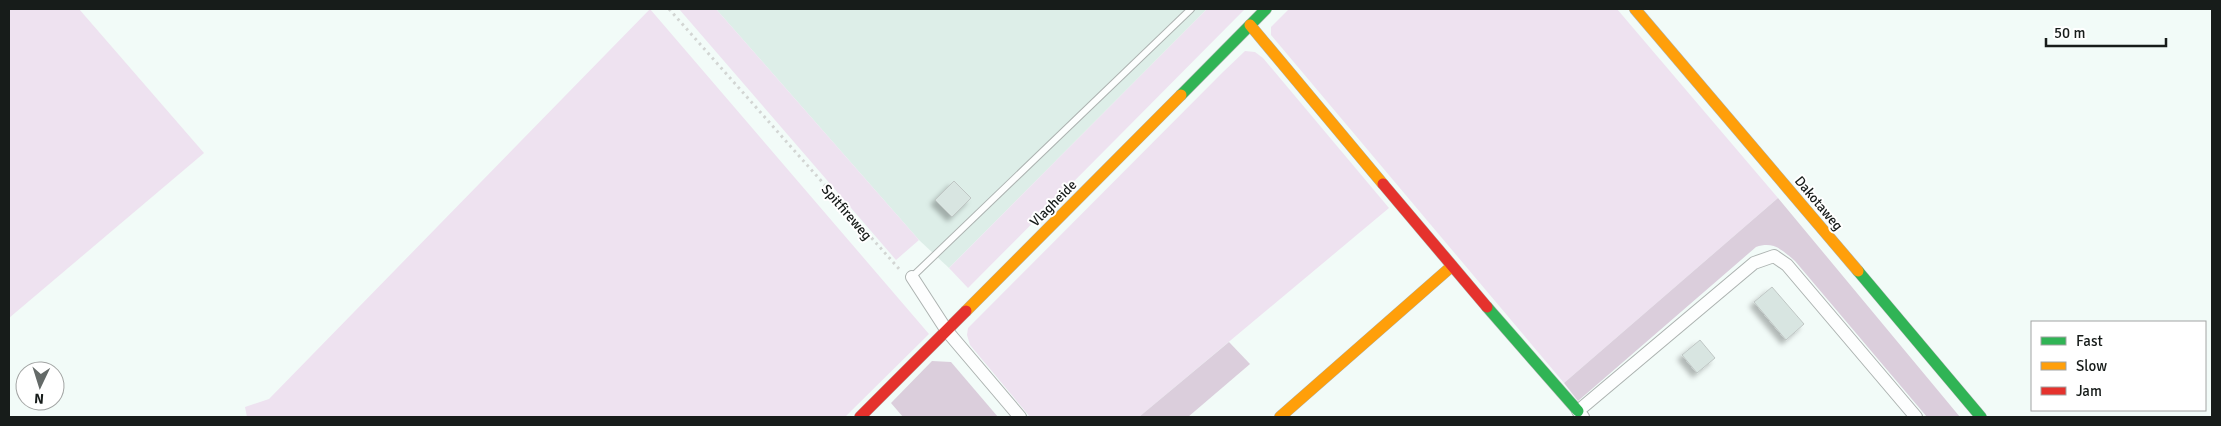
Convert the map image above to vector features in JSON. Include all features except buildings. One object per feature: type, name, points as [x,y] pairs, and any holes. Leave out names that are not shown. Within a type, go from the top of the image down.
[{"type":"street","name":"Vlagheide","points":[[860,417],[1266,9]]},
{"type":"street","name":"Dakotaweg","points":[[1634,9],[1981,417]]},
{"type":"street","points":[[1250,25],[1452,266],[1580,414],[1754,263],[1774,256],[1787,265],[1916,417]]},
{"type":"street","points":[[1280,417],[1452,266]]},
{"type":"street","points":[[912,276],[947,331],[1020,417]]},
{"type":"lane","points":[[912,276],[1191,9]]},
{"type":"path","name":"Spitfireweg","points":[[669,9],[897,268],[912,276]]},
{"type":"shaded area","points":[[9,9],[79,9],[204,153],[9,318]]},
{"type":"shaded area","points":[[650,9],[929,334],[845,417],[247,417],[245,407],[269,399]]},
{"type":"shaded area","points":[[679,9],[716,9],[919,240],[896,260]]},
{"type":"shaded area","points":[[716,9],[1207,9],[949,268],[919,240]]},
{"type":"shaded area","points":[[1207,9],[1245,9],[968,288],[949,268]]},
{"type":"shaded area","points":[[1289,9],[1617,9],[1778,198],[1564,383],[1271,35],[1271,27]]},
{"type":"shaded area","points":[[1245,51],[1255,52],[1263,58],[1389,208],[1139,417],[1030,417],[970,345],[967,335],[968,328]]},
{"type":"shaded area","points":[[1778,198],[1960,417],[1927,417],[1795,261],[1786,253],[1768,245],[1756,247],[1578,401],[1564,383]]},
{"type":"shaded area","points":[[1229,342],[1250,364],[1188,417],[1139,417]]},
{"type":"shaded area","points":[[932,361],[951,362],[998,417],[903,417],[891,403]]},
{"type":"traffic: fast","points":[[1181,95],[1266,9]]},
{"type":"traffic: fast","points":[[1858,271],[1981,417]]},
{"type":"traffic: fast","points":[[1487,307],[1578,411]]},
{"type":"traffic: slow","points":[[1635,9],[1858,271]]},
{"type":"traffic: slow","points":[[1250,25],[1383,184]]},
{"type":"traffic: slow","points":[[966,311],[1181,95]]},
{"type":"traffic: slow","points":[[1280,417],[1452,266]]},
{"type":"traffic: jam","points":[[1383,184],[1487,307]]},
{"type":"traffic: jam","points":[[860,417],[966,311]]}]
